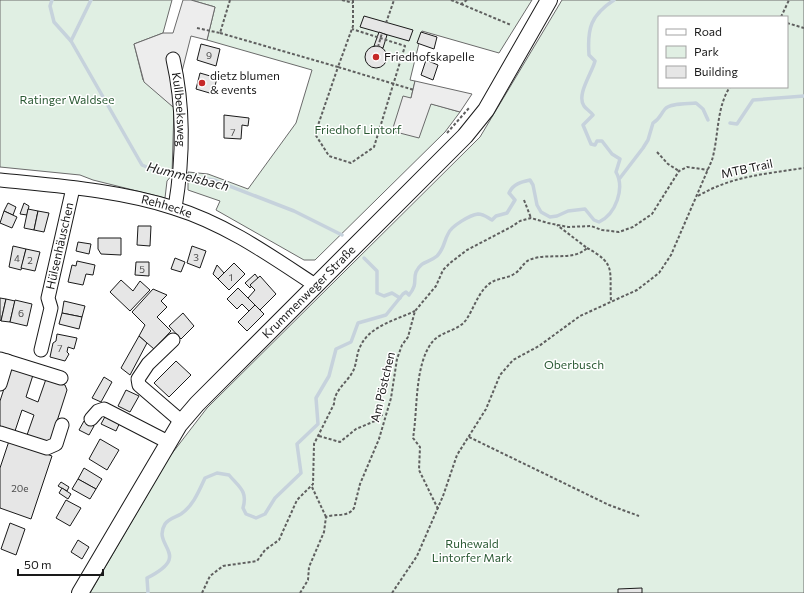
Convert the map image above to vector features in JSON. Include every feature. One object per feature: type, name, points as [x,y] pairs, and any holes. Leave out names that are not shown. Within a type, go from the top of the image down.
[{"type":"main road","name":"Krummenweger Straße","points":[[80,593],[168,442],[182,422],[197,404],[465,136],[486,110],[549,0]]},
{"type":"street","name":"Kullbeeksweg","points":[[173,59],[179,84],[180,161],[179,183],[175,208]]},
{"type":"street","name":"Rehhecke","points":[[0,180],[131,196],[175,208],[217,225],[259,248],[315,285]]},
{"type":"street","name":"Hülsenhäuschen","points":[[41,350],[51,308],[48,298],[73,188]]},
{"type":"street","points":[[173,340],[148,364],[138,379],[139,385],[182,422]]},
{"type":"street","points":[[0,384],[4,360],[61,378]]},
{"type":"street","points":[[91,419],[98,411],[104,409],[168,442]]},
{"type":"street","points":[[0,433],[47,448],[56,444],[62,425]]},
{"type":"path","points":[[220,33],[230,0]]},
{"type":"path","points":[[342,0],[353,3]]},
{"type":"path","points":[[352,29],[406,46],[374,147],[351,163],[329,156],[316,134],[352,29],[353,0]]},
{"type":"path","points":[[386,22],[394,0]]},
{"type":"path","points":[[452,0],[511,25]]},
{"type":"path","points":[[461,4],[467,0]]},
{"type":"path","points":[[781,16],[789,0]]},
{"type":"path","points":[[788,22],[804,28]]},
{"type":"path","points":[[197,28],[220,33],[414,90]]},
{"type":"path","points":[[378,47],[382,33]]},
{"type":"path","points":[[392,593],[417,556],[438,508],[454,463],[486,409],[500,375],[514,360],[539,346],[580,316],[636,290],[659,273],[671,255],[708,170],[717,144],[722,104],[730,88]]},
{"type":"path","points":[[657,152],[668,164],[679,171]]},
{"type":"path","points":[[524,200],[531,218],[568,227],[591,226],[602,230],[619,232],[633,227],[652,214],[679,171],[687,167],[708,170]]},
{"type":"path","name":"MTB Trail","points":[[697,196],[717,185],[732,180],[804,168]]},
{"type":"path","name":"Am Pöstchen","points":[[326,517],[343,515],[352,511],[354,508],[360,484],[379,439],[385,413],[391,398],[397,359],[402,345],[408,337],[415,311],[436,286],[443,270],[453,260],[467,250],[520,221],[531,218]]},
{"type":"path","points":[[556,224],[587,248],[602,256],[609,265],[611,301]]},
{"type":"path","points":[[438,508],[419,470],[420,447],[413,438],[418,395],[418,378],[427,350],[440,336],[462,325],[482,291],[493,281],[510,277],[529,260],[549,255],[576,255],[587,248]]},
{"type":"path","points":[[300,593],[308,580],[309,567],[324,532],[326,517],[312,487],[314,444],[319,436],[327,415],[334,404],[334,398],[353,371],[359,348],[364,338],[373,329],[415,311]]},
{"type":"path","points":[[319,436],[340,442],[356,429],[375,421],[385,413]]},
{"type":"path","points":[[469,438],[609,505],[639,516]]},
{"type":"path","points":[[202,593],[210,576],[223,566],[257,561],[265,550],[279,540],[297,500],[312,487]]},
{"type":"green space","name":"Ratinger Waldsee","points":[[0,0],[172,0],[163,33],[134,44],[143,80],[174,107],[172,175],[167,181],[165,198],[93,180],[80,175],[0,167]]},
{"type":"green space","name":"Friedhof Lintorf","points":[[191,0],[532,0],[499,53],[422,31],[410,80],[415,81],[411,98],[460,112],[445,132],[315,260],[304,260],[216,210],[220,201],[188,190],[188,172],[208,174],[248,189],[296,123],[312,70],[207,40],[215,7]]},
{"type":"green space","name":"Oberbusch","points":[[562,0],[804,0],[804,593],[90,593],[170,456],[207,408],[480,137]]},
{"type":"shaded area","points":[[183,0],[191,0],[215,7],[207,40],[191,36],[173,107],[144,82],[134,44],[163,33],[173,33]]},
{"type":"shaded area","points":[[415,81],[472,94],[460,112],[431,104],[419,138],[392,131],[403,96],[411,98]]},
{"type":"building","points":[[364,16],[413,30],[409,41],[360,27]]},
{"type":"building","points":[[379,32],[387,35],[383,48],[374,46]]},
{"type":"building","points":[[421,32],[437,37],[434,49],[417,43]]},
{"type":"building","points":[[201,44],[220,49],[216,66],[197,60]]},
{"type":"building","name":"Friedhofskapelle","points":[[376,46],[384,49],[387,57],[384,65],[376,68],[368,65],[365,57],[368,49]]},
{"type":"building","points":[[426,60],[438,65],[433,80],[421,75]]},
{"type":"building","points":[[200,73],[217,78],[213,94],[196,89]]},
{"type":"building","points":[[224,115],[249,118],[248,126],[242,125],[241,139],[224,138]]},
{"type":"building","points":[[8,203],[16,207],[13,215],[4,211]]},
{"type":"building","points":[[24,203],[29,206],[27,215],[20,214]]},
{"type":"building","points":[[28,209],[38,211],[34,230],[24,228]]},
{"type":"building","points":[[4,211],[17,217],[12,228],[0,223]]},
{"type":"building","points":[[38,211],[49,213],[44,232],[34,230]]},
{"type":"building","points":[[138,226],[151,226],[150,246],[137,245]]},
{"type":"building","points":[[98,238],[121,238],[121,255],[101,254],[98,249]]},
{"type":"building","points":[[78,242],[91,244],[89,254],[76,251]]},
{"type":"building","points":[[13,246],[26,249],[21,270],[9,267]]},
{"type":"building","points":[[192,246],[206,251],[200,268],[187,263]]},
{"type":"building","points":[[26,249],[40,252],[35,271],[21,268]]},
{"type":"building","points":[[175,258],[185,262],[181,272],[171,269]]},
{"type":"building","points":[[77,261],[95,265],[93,275],[86,274],[83,285],[68,282],[72,265],[76,266]]},
{"type":"building","points":[[136,262],[149,262],[149,276],[135,275]]},
{"type":"building","points":[[234,263],[245,274],[229,290],[218,279]]},
{"type":"building","points":[[217,265],[224,273],[218,279],[213,274]]},
{"type":"building","points":[[255,274],[258,278],[250,288],[245,283]]},
{"type":"building","points":[[260,276],[276,294],[260,310],[248,298],[255,290],[250,285]]},
{"type":"building","points":[[121,280],[133,291],[140,281],[150,290],[130,311],[110,292]]},
{"type":"building","points":[[238,288],[255,305],[249,311],[242,304],[237,309],[227,299]]},
{"type":"building","points":[[153,289],[167,295],[161,301],[167,307],[157,317],[171,331],[154,349],[139,336],[145,325],[132,312]]},
{"type":"building","points":[[0,298],[6,299],[1,321],[0,320]]},
{"type":"building","points":[[6,299],[15,301],[10,322],[1,321]]},
{"type":"building","points":[[15,300],[32,304],[27,326],[10,322]]},
{"type":"building","points":[[64,301],[85,306],[82,317],[62,313]]},
{"type":"building","points":[[255,305],[264,314],[247,331],[238,322]]},
{"type":"building","points":[[62,313],[82,317],[79,329],[59,324]]},
{"type":"building","points":[[183,313],[194,326],[181,339],[169,326]]},
{"type":"building","points":[[57,334],[77,338],[74,349],[68,347],[67,352],[69,354],[65,361],[50,357],[53,343],[56,341]]},
{"type":"building","points":[[139,336],[147,343],[130,375],[121,368]]},
{"type":"building","points":[[176,361],[191,375],[169,397],[154,383]]},
{"type":"building","points":[[11,367],[33,375],[26,397],[38,402],[46,379],[65,385],[67,390],[50,443],[27,435],[34,415],[22,410],[15,431],[0,426],[0,401]]},
{"type":"building","points":[[104,377],[112,382],[101,402],[92,398]]},
{"type":"building","points":[[126,390],[139,396],[130,412],[118,406]]},
{"type":"building","points":[[107,413],[121,420],[116,431],[101,424]]},
{"type":"building","points":[[84,421],[94,426],[89,435],[79,430]]},
{"type":"building","points":[[100,439],[119,450],[107,470],[89,459]]},
{"type":"building","points":[[9,441],[52,456],[31,519],[0,508],[0,468]]},
{"type":"building","points":[[84,468],[102,479],[96,489],[78,479]]},
{"type":"building","points":[[78,479],[96,489],[90,499],[72,489]]},
{"type":"building","points":[[61,482],[69,487],[67,491],[58,486]]},
{"type":"building","points":[[62,488],[71,494],[68,499],[59,493]]},
{"type":"building","points":[[66,500],[81,508],[70,526],[56,518]]},
{"type":"building","points":[[10,523],[25,529],[16,555],[1,549]]},
{"type":"building","points":[[78,540],[89,547],[82,559],[71,552]]},
{"type":"building","points":[[642,588],[642,593],[618,593],[618,589]]},
{"type":"waterway","name":"Hummelsbach","points":[[52,0],[50,6],[54,22],[71,41],[142,165],[156,171],[176,174]]},
{"type":"waterway","points":[[71,41],[91,0]]},
{"type":"waterway","points":[[148,593],[147,578],[161,570],[168,563],[170,556],[163,539],[162,532],[165,524],[189,507],[205,478],[217,473],[229,475],[242,490],[244,497],[243,508],[246,514],[256,518],[265,514],[275,498],[301,473],[297,444],[318,424],[316,398],[329,376],[336,349],[351,342],[358,323],[386,315],[403,294],[406,292],[409,295],[412,291],[418,268],[437,256],[441,251],[450,231],[457,224],[478,214],[484,215],[492,220],[496,216],[507,213],[515,200],[509,193],[513,187],[530,180],[533,185],[537,205],[541,212],[550,217],[557,216],[568,211],[585,209],[594,220],[599,222],[610,213],[619,193],[620,185],[616,172],[620,159],[612,154],[602,141],[597,141],[595,145],[591,144],[583,125],[593,115],[584,106],[582,96],[585,84],[595,61],[589,55],[589,37],[592,23],[600,11],[614,0]]},
{"type":"waterway","points":[[730,123],[737,124],[753,100],[804,96]]},
{"type":"waterway","points":[[620,178],[648,140],[653,123],[659,118],[667,107],[696,103],[703,109],[708,120]]},
{"type":"waterway","name":"Hummelsbach","points":[[182,175],[214,180],[294,211],[342,235]]},
{"type":"waterway","name":"Hummelsbach","points":[[364,258],[377,271],[377,293],[384,296],[392,293],[400,298]]},
{"type":"place","name":"Friedhofskapelle","points":[[376,57]]},
{"type":"place","name":"dietz blumen & events","points":[[202,83]]},
{"type":"park label","name":"Ruhewald Lintorfer Mark","points":[[472,551]]}]
